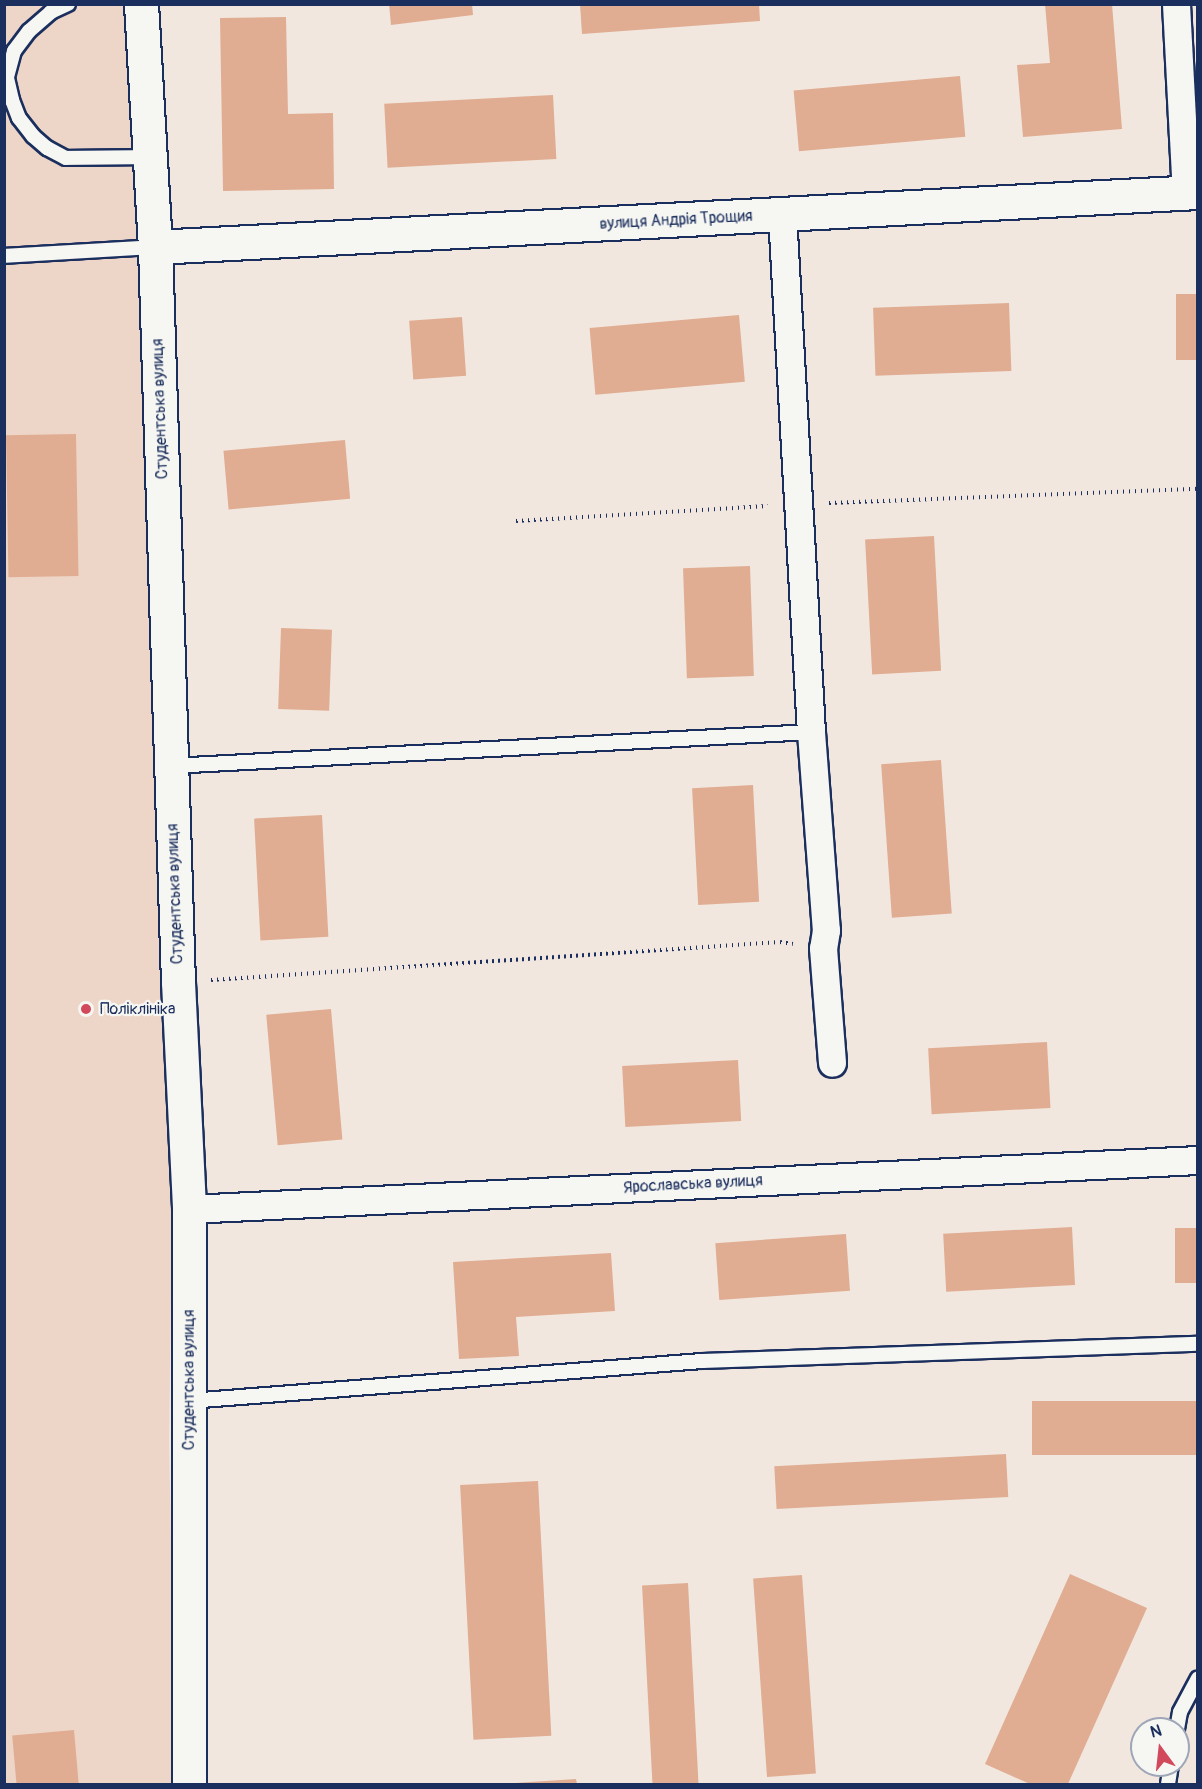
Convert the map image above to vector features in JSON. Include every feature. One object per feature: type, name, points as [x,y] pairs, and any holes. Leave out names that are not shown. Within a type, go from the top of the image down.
[{"type":"street","name":"Студентська вулиця","points":[[141,4],[155,247],[178,982],[189,1209],[189,1785]]},
{"type":"street","points":[[1176,4],[1192,193]]},
{"type":"street","name":"вулиця Андрія Трощия","points":[[155,247],[1192,193]]},
{"type":"street","points":[[782,214],[811,732],[826,930],[823,948],[832,1063]]},
{"type":"street","name":"Ярославська вулиця","points":[[189,1209],[1197,1160]]},
{"type":"lane","points":[[68,4],[51,12],[28,31],[14,51],[7,78],[19,118],[33,136],[66,158],[150,157]]},
{"type":"lane","points":[[4,256],[155,247]]},
{"type":"lane","points":[[171,766],[811,732]]},
{"type":"lane","points":[[189,1401],[702,1361],[1197,1344]]},
{"type":"lane","points":[[1179,1717],[1197,1678]]},
{"type":"path","points":[[516,521],[798,504],[1197,489]]},
{"type":"path","points":[[178,982],[780,942],[823,948]]},
{"type":"shaded area","name":"Поліклініка","points":[[5,5],[130,5],[173,1149],[169,1442],[176,1784],[5,1784]]},
{"type":"building","points":[[389,4],[472,4],[473,15],[391,25]]},
{"type":"building","points":[[580,4],[759,4],[760,21],[582,34]]},
{"type":"building","points":[[1045,4],[1112,4],[1122,129],[1023,137],[1017,65],[1050,63]]},
{"type":"building","points":[[286,17],[288,114],[333,113],[334,189],[223,191],[220,18]]},
{"type":"building","points":[[960,76],[965,137],[799,151],[794,91]]},
{"type":"building","points":[[553,95],[556,159],[388,168],[384,104]]},
{"type":"building","points":[[1176,294],[1198,294],[1198,360],[1176,360]]},
{"type":"building","points":[[1009,303],[1011,371],[875,376],[873,308]]},
{"type":"building","points":[[739,315],[745,382],[595,395],[590,328]]},
{"type":"building","points":[[462,317],[466,376],[413,380],[409,321]]},
{"type":"building","points":[[76,434],[78,576],[8,577],[6,435]]},
{"type":"building","points":[[345,440],[350,499],[229,509],[223,451]]},
{"type":"building","points":[[934,536],[941,671],[872,674],[865,540]]},
{"type":"building","points":[[750,566],[754,676],[687,678],[683,568]]},
{"type":"building","points":[[281,628],[332,630],[329,711],[278,709]]},
{"type":"building","points":[[941,760],[952,914],[892,918],[881,764]]},
{"type":"building","points":[[753,785],[759,902],[698,905],[692,788]]},
{"type":"building","points":[[322,815],[328,937],[260,940],[254,819]]},
{"type":"building","points":[[331,1009],[342,1140],[278,1145],[266,1015]]},
{"type":"building","points":[[1047,1042],[1050,1108],[932,1114],[928,1048]]},
{"type":"building","points":[[738,1060],[741,1121],[625,1127],[622,1066]]},
{"type":"building","points":[[1072,1227],[1075,1285],[946,1292],[943,1234]]},
{"type":"building","points":[[1175,1228],[1198,1228],[1198,1283],[1175,1283]]},
{"type":"building","points":[[846,1234],[850,1291],[719,1300],[715,1243]]},
{"type":"building","points":[[611,1253],[615,1311],[516,1317],[519,1356],[459,1359],[453,1262]]},
{"type":"building","points":[[1032,1401],[1198,1401],[1198,1455],[1032,1455]]},
{"type":"building","points":[[1006,1454],[1008,1497],[777,1509],[774,1466]]},
{"type":"building","points":[[538,1481],[551,1736],[473,1740],[460,1485]]},
{"type":"building","points":[[1070,1574],[1147,1608],[1068,1784],[1030,1784],[985,1764]]},
{"type":"building","points":[[802,1575],[816,1774],[767,1777],[753,1578]]},
{"type":"building","points":[[688,1583],[699,1784],[652,1784],[642,1585]]},
{"type":"building","points":[[74,1730],[79,1784],[16,1784],[12,1735]]},
{"type":"building","points":[[576,1779],[577,1784],[515,1784],[515,1783]]},
{"type":"place","name":"Поліклініка","points":[[86,1009]]}]
